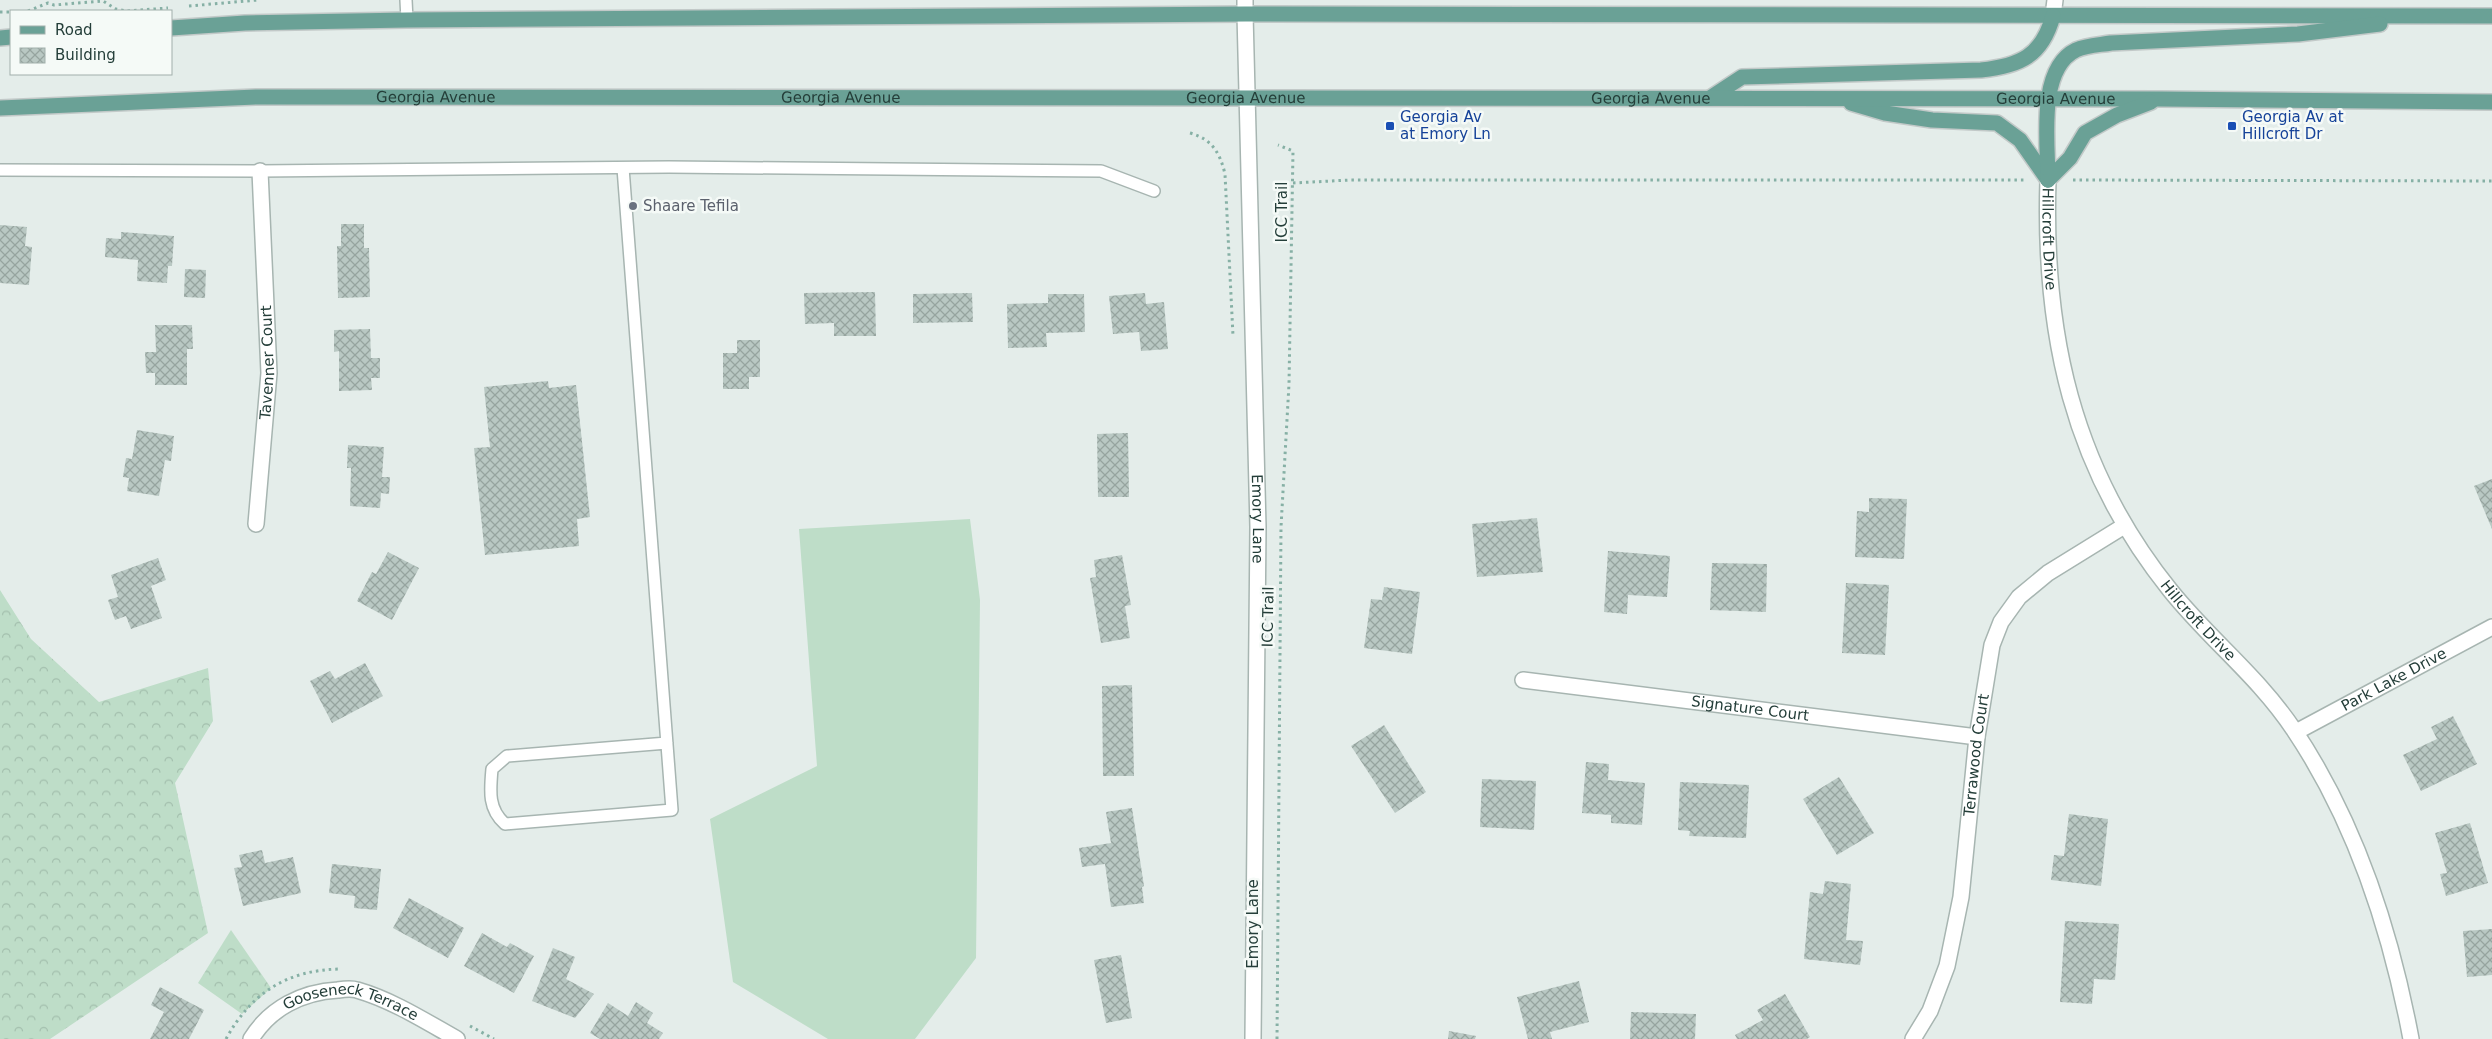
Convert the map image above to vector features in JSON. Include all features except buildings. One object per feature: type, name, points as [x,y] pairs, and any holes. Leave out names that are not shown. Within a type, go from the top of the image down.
[{"type":"main road","points":[[172,28],[245,23],[1245,7],[2053,16],[2492,16]]},
{"type":"main road","points":[[1710,98],[1742,77],[1982,70],[2006,67],[2021,62],[2033,53],[2042,43],[2053,16]]},
{"type":"main road","points":[[2048,180],[2048,99],[2051,81],[2065,58],[2076,50],[2089,46],[2298,34],[2448,16]]},
{"type":"main road","name":"Georgia Avenue","points":[[0,108],[256,97],[1833,98],[2492,102]]},
{"type":"main road","points":[[1833,98],[1885,113],[1923,119],[1997,123],[2020,140],[2048,180]]},
{"type":"main road","points":[[2048,180],[2070,158],[2085,133],[2117,115],[2161,99]]},
{"type":"street","points":[[2053,16],[2055,0]]},
{"type":"street","name":"Emory Lane","points":[[1245,7],[1258,527],[1253,1039]]},
{"type":"street","name":"Tavenner Court","points":[[256,524],[269,372],[260,171]]},
{"type":"street","name":"Hillcroft Drive","points":[[2048,180],[2046,238],[2052,312],[2061,366],[2077,423],[2098,475],[2124,526],[2171,592],[2267,692],[2296,732],[2327,787],[2355,842],[2397,976],[2411,1039]]},
{"type":"street","name":"Terrawood Court","points":[[1913,1039],[1930,1011],[1947,966],[1961,897],[1977,737],[1992,645],[2001,622],[2019,597],[2048,573],[2124,526]]},
{"type":"street","name":"Park Lake Drive","points":[[2296,732],[2492,627]]},
{"type":"street","name":"Signature Court","points":[[1523,680],[1977,737]]},
{"type":"street","name":"Gooseneck Terrace","points":[[251,1039],[275,1011],[294,1000],[325,990],[355,989],[407,1011],[457,1039]]},
{"type":"lane","points":[[406,0],[407,20]]},
{"type":"lane","points":[[623,168],[667,743],[672,810],[505,824],[495,815],[490,792],[492,769],[507,756],[667,743]]},
{"type":"lane","points":[[0,170],[260,171],[623,168],[1101,171],[1154,191]]},
{"type":"path","points":[[183,7],[258,0]]},
{"type":"path","points":[[31,10],[48,4],[54,6],[103,1],[116,9],[122,10]]},
{"type":"path","points":[[143,10],[173,8]]},
{"type":"path","points":[[1190,133],[1201,136],[1215,148],[1221,158],[1225,174],[1233,339]]},
{"type":"path","name":"ICC Trail","points":[[1277,1039],[1280,526],[1289,384],[1294,151],[1278,145]]},
{"type":"path","points":[[1293,183],[1350,180],[2027,180]]},
{"type":"path","points":[[2048,180],[2492,181]]},
{"type":"green space","points":[[970,519],[980,600],[976,958],[915,1039],[828,1039],[733,982],[710,819],[817,766],[799,529]]},
{"type":"green space","points":[[0,590],[31,639],[99,702],[208,668],[213,721],[175,783],[208,933],[50,1039],[0,1039]]},
{"type":"green space","points":[[231,930],[271,988],[242,1014],[198,983]]},
{"type":"place","name":"Georgia Av at Emory Ln","points":[[1390,126]]},
{"type":"place","name":"Georgia Av at Hillcroft Dr","points":[[2232,126]]},
{"type":"place","name":"Shaare Tefila","points":[[633,206]]}]
